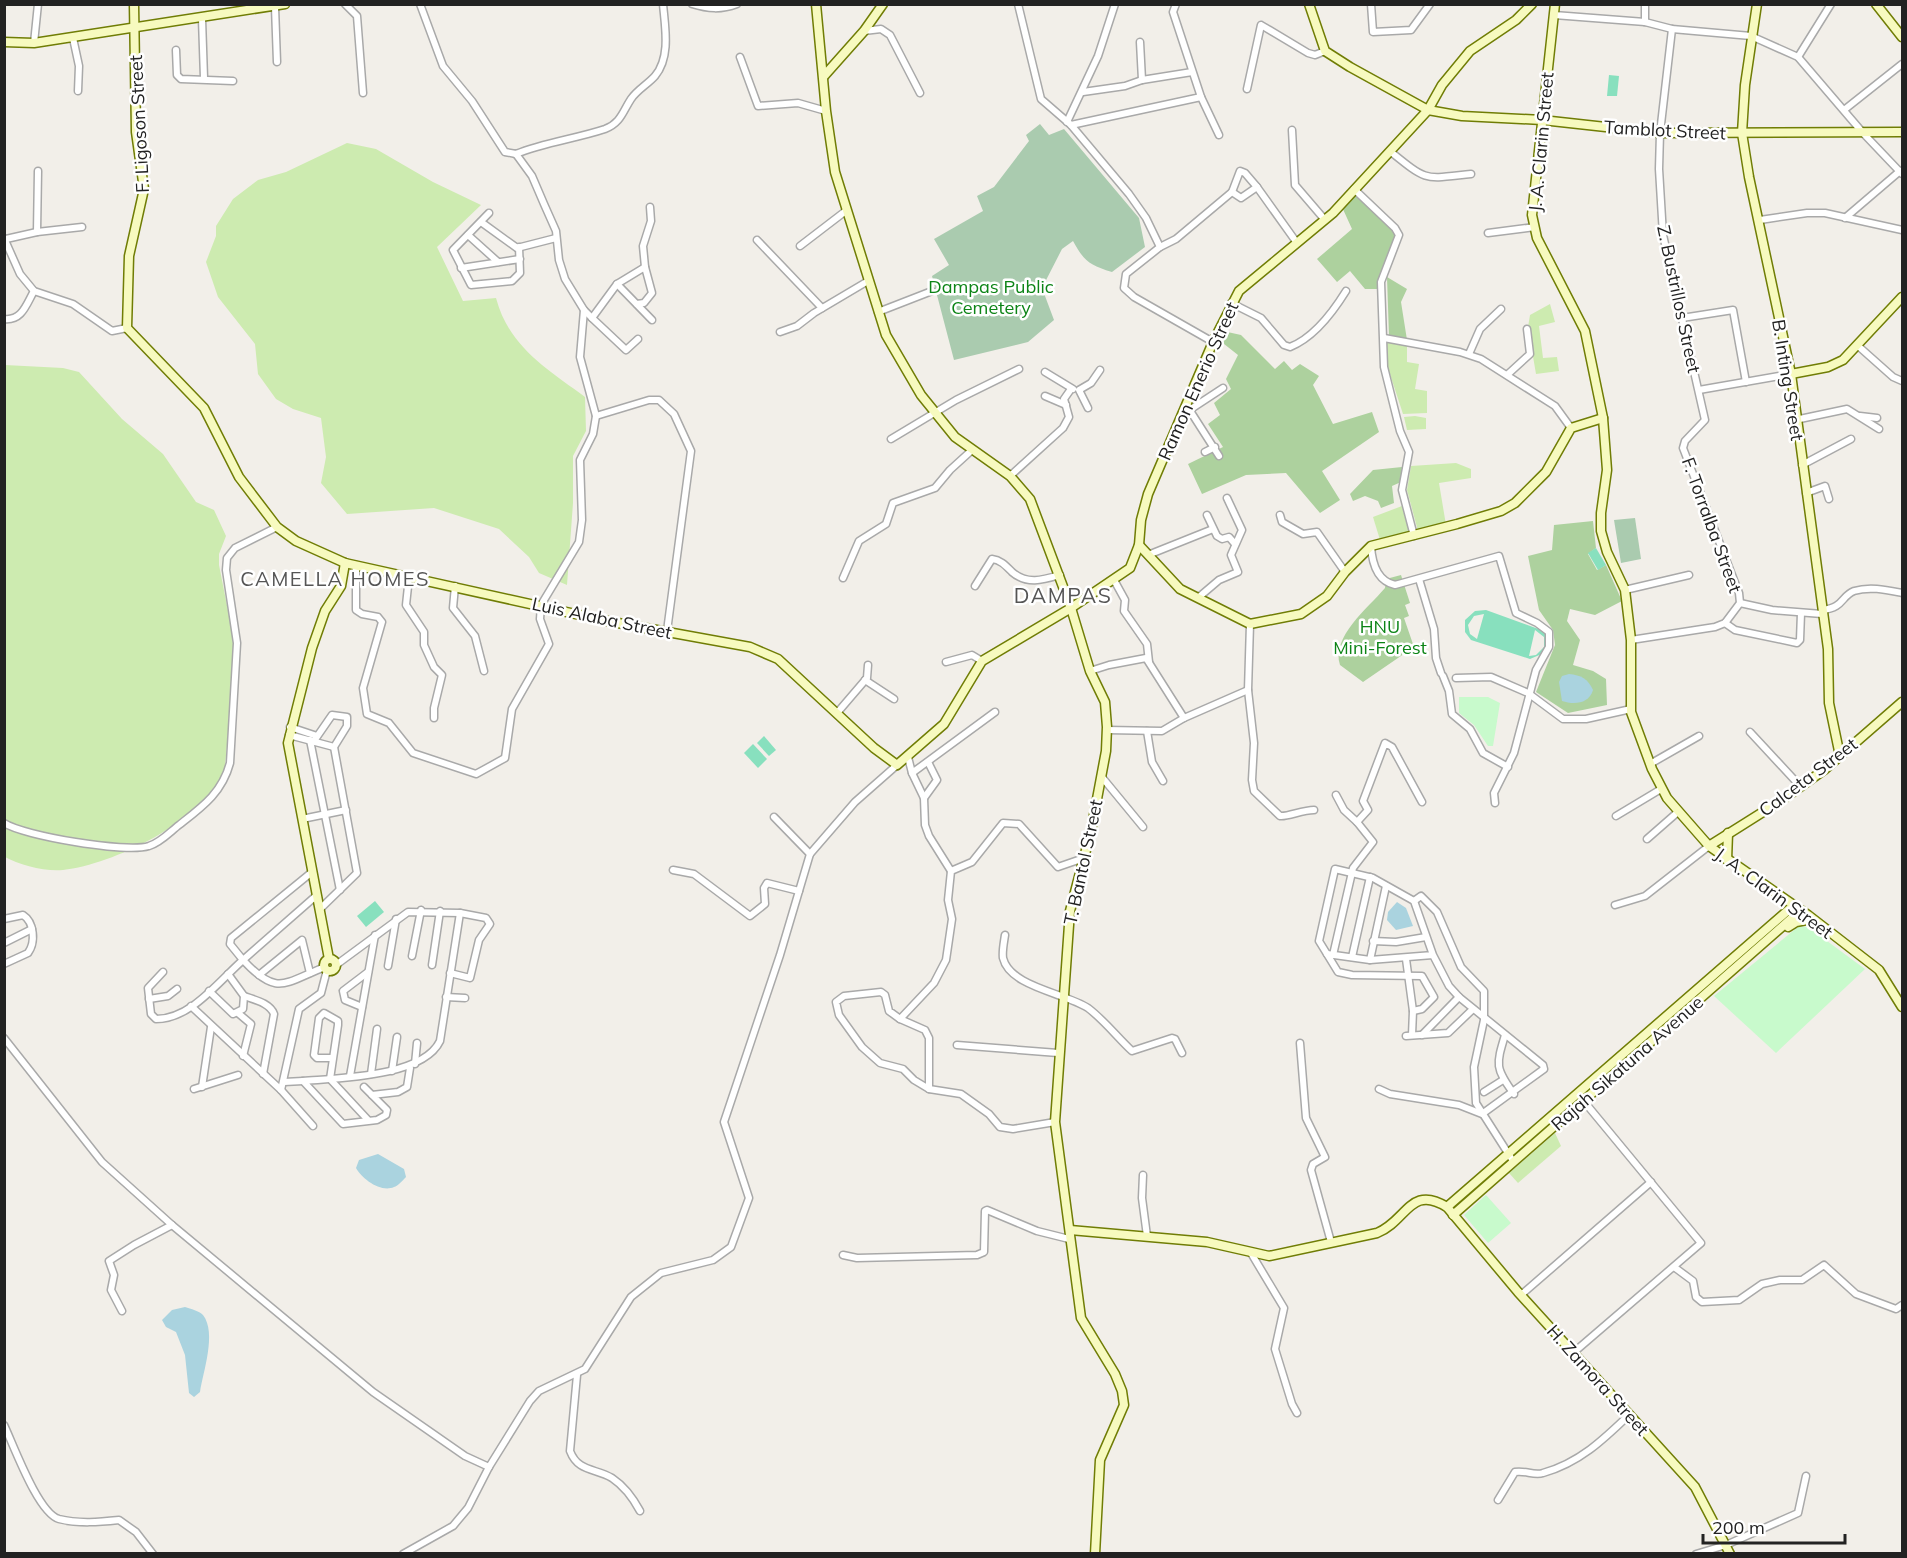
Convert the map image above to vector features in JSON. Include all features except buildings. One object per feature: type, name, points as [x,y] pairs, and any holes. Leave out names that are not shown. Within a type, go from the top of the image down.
[{"type":"street","points":[[34,44],[38,4]]},
{"type":"street","name":"F. Ligoson Street","points":[[127,328],[129,256],[144,189],[136,132],[134,4]]},
{"type":"street","points":[[4,42],[34,44],[285,4]]},
{"type":"street","points":[[345,4],[352,9],[358,26],[363,93]]},
{"type":"street","points":[[420,4],[443,66],[472,100],[505,152],[516,154],[555,140],[604,129],[624,114],[632,98],[656,74],[663,58],[666,40],[663,4]]},
{"type":"street","points":[[692,4],[718,9],[737,4]]},
{"type":"street","name":"T. Bantol Street","points":[[816,4],[825,76],[826,111],[835,172],[886,335],[934,412],[955,437],[1010,476],[1030,499],[1060,575],[1090,671],[1105,702],[1107,730],[1101,775],[1084,858],[1070,911],[1058,1053],[1055,1122],[1081,1318],[1115,1374],[1122,1391],[1124,1405],[1100,1460],[1095,1554]]},
{"type":"street","points":[[825,76],[864,31],[883,4]]},
{"type":"street","points":[[1018,4],[1041,99],[1069,123],[1129,194],[1146,218],[1161,247]]},
{"type":"street","points":[[1069,123],[1108,32],[1115,4]]},
{"type":"street","points":[[1176,4],[1173,12],[1192,72],[1219,135]]},
{"type":"street","points":[[1247,89],[1261,25],[1308,53],[1316,55],[1325,51],[1309,4]]},
{"type":"street","points":[[1371,4],[1373,32],[1411,30],[1430,4]]},
{"type":"street","name":"Ramon Enerio Street","points":[[897,765],[944,724],[982,661],[1071,608],[1130,568],[1139,545],[1141,520],[1148,494],[1189,407],[1213,342],[1231,303],[1248,281],[1325,220],[1391,152],[1428,110],[1442,85],[1470,51],[1516,20],[1532,4]]},
{"type":"street","name":"J. A. Clarin Street","points":[[1555,4],[1534,178],[1532,215],[1537,238],[1585,331],[1603,418],[1607,470],[1601,531],[1607,552],[1625,590],[1631,640],[1631,709],[1650,764],[1661,789],[1709,846],[1879,969],[1902,1007]]},
{"type":"street","points":[[1645,4],[1645,22]]},
{"type":"street","name":"B. Inting Street","points":[[1757,4],[1742,133],[1749,177],[1791,374],[1801,465],[1828,649],[1829,703],[1840,756]]},
{"type":"street","points":[[1798,57],[1831,4]]},
{"type":"street","points":[[1876,4],[1902,37]]},
{"type":"street","points":[[275,7],[277,62]]},
{"type":"street","points":[[1554,15],[1645,22],[1672,29],[1752,36],[1798,57],[1863,133],[1901,172],[1845,218]]},
{"type":"street","points":[[202,19],[204,78]]},
{"type":"street","points":[[864,31],[881,29],[890,35],[920,93]]},
{"type":"street","name":"Z. Bustrillos Street","points":[[1672,29],[1660,133],[1659,169],[1663,235],[1699,390]]},
{"type":"street","points":[[73,38],[79,66],[78,91]]},
{"type":"street","points":[[1140,42],[1142,80]]},
{"type":"street","points":[[176,50],[178,78],[233,81]]},
{"type":"street","name":"Tamblot Street","points":[[1325,51],[1350,68],[1428,110],[1462,116],[1542,120],[1660,133],[1902,132]]},
{"type":"street","points":[[740,57],[758,106],[798,103],[826,111]]},
{"type":"street","points":[[1844,110],[1902,64]]},
{"type":"street","points":[[1083,92],[1192,72]]},
{"type":"street","points":[[1069,123],[1201,97]]},
{"type":"street","points":[[1292,130],[1295,185],[1325,220]]},
{"type":"street","points":[[1391,152],[1420,176],[1428,178],[1471,174]]},
{"type":"street","points":[[516,154],[532,176],[556,238],[559,260],[566,279],[584,310],[626,350],[638,339]]},
{"type":"street","points":[[37,232],[38,171]]},
{"type":"street","points":[[1213,342],[1134,297],[1124,288],[1126,274],[1161,247],[1176,239],[1232,192],[1240,171],[1245,173],[1257,187],[1297,243]]},
{"type":"street","points":[[1232,192],[1241,198],[1257,187]]},
{"type":"street","points":[[1354,189],[1395,228],[1399,235],[1381,282],[1384,367],[1400,431],[1409,452],[1402,490],[1414,536]]},
{"type":"street","points":[[638,304],[646,301],[652,293],[645,267],[643,246],[651,221],[650,207]]},
{"type":"street","points":[[800,246],[847,210]]},
{"type":"street","points":[[489,213],[453,250],[474,287],[512,281],[520,273],[519,247]]},
{"type":"street","points":[[1760,220],[1807,213],[1902,230]]},
{"type":"street","points":[[481,222],[519,247],[556,238]]},
{"type":"street","points":[[82,227],[5,238],[20,274],[33,291],[73,304],[112,331],[127,328]]},
{"type":"street","points":[[1488,233],[1535,227]]},
{"type":"street","points":[[468,235],[498,262]]},
{"type":"street","points":[[757,240],[822,308]]},
{"type":"street","points":[[462,268],[520,259]]},
{"type":"street","points":[[592,318],[617,284],[645,267]]},
{"type":"street","points":[[780,332],[797,326],[822,308],[868,281]]},
{"type":"street","points":[[617,284],[652,320]]},
{"type":"street","points":[[4,319],[14,320],[21,315],[33,291]]},
{"type":"street","points":[[878,312],[932,291]]},
{"type":"street","points":[[1231,303],[1261,318],[1284,345],[1290,347],[1315,329],[1335,308],[1346,291]]},
{"type":"street","points":[[1699,390],[1828,367],[1843,360],[1902,297]]},
{"type":"street","points":[[1469,354],[1480,329],[1501,309]]},
{"type":"street","points":[[356,565],[356,610],[362,614],[378,617],[382,622],[364,681],[367,714],[389,723],[413,753],[476,774],[505,758],[512,709],[548,647],[540,619],[541,605],[579,542],[582,520],[580,460],[593,434],[596,416],[580,357],[584,310]]},
{"type":"street","points":[[1682,318],[1733,310],[1746,382]]},
{"type":"street","name":"Luis Alaba Street","points":[[127,328],[204,408],[239,477],[277,527],[296,541],[345,563],[606,621],[750,647],[778,659],[897,765]]},
{"type":"street","points":[[1507,375],[1530,354],[1527,329]]},
{"type":"street","points":[[1384,338],[1469,354],[1555,406],[1571,428]]},
{"type":"street","points":[[1857,345],[1893,377],[1902,381]]},
{"type":"street","points":[[891,440],[934,412],[1019,369]]},
{"type":"street","points":[[1045,372],[1071,389],[1079,390],[1091,384],[1100,370]]},
{"type":"street","points":[[1219,456],[1189,407],[1223,388]]},
{"type":"street","points":[[1010,476],[1063,428],[1069,417],[1064,399],[1071,389]]},
{"type":"street","points":[[1079,390],[1088,408]]},
{"type":"street","name":"F. Torralba Street","points":[[1699,390],[1706,420],[1685,441],[1683,448],[1739,593],[1740,603],[1725,623]]},
{"type":"street","points":[[1045,396],[1066,405]]},
{"type":"street","points":[[596,416],[649,400],[658,400],[675,414],[691,451],[667,631]]},
{"type":"street","points":[[1796,420],[1843,409],[1851,410],[1879,429]]},
{"type":"street","points":[[1860,417],[1878,417],[1870,423]]},
{"type":"street","points":[[1139,545],[1180,589],[1250,624],[1301,614],[1327,596],[1345,572],[1371,546],[1501,511],[1515,503],[1546,472],[1571,428],[1603,418]]},
{"type":"street","points":[[1801,465],[1851,439]]},
{"type":"street","points":[[1205,452],[1215,447]]},
{"type":"street","points":[[843,578],[859,541],[886,524],[893,503],[935,488],[950,470],[972,450]]},
{"type":"street","points":[[1806,493],[1825,486],[1829,499]]},
{"type":"street","points":[[1199,597],[1219,580],[1238,573],[1231,555],[1242,530],[1227,498]]},
{"type":"street","points":[[1208,515],[1213,529],[1220,538],[1229,537],[1235,544]]},
{"type":"street","points":[[1280,515],[1279,524],[1303,534],[1317,532],[1345,572]]},
{"type":"street","points":[[4,823],[32,834],[141,848],[160,840],[203,808],[227,777],[230,763],[237,667],[236,621],[226,570],[227,558],[235,548],[277,527]]},
{"type":"street","points":[[1148,555],[1213,529]]},
{"type":"street","points":[[1371,546],[1378,575],[1395,585],[1499,556],[1516,613],[1543,626],[1551,639],[1528,693],[1520,732],[1508,766],[1494,793],[1494,803]]},
{"type":"street","points":[[975,586],[992,559],[998,560],[1019,577],[1033,581],[1060,575]]},
{"type":"street","points":[[281,1090],[299,1009],[321,993],[329,965],[320,909],[288,754],[290,731],[320,622],[338,592],[345,563]]},
{"type":"street","points":[[1625,590],[1689,575]]},
{"type":"street","points":[[409,577],[406,605],[417,625],[423,630],[424,645],[434,667],[442,675],[434,708],[434,718]]},
{"type":"street","points":[[1419,579],[1434,629],[1436,658],[1448,677],[1452,714],[1470,729],[1483,753],[1508,766]]},
{"type":"street","points":[[1114,580],[1125,600],[1124,611],[1147,644],[1149,662]]},
{"type":"street","points":[[455,586],[453,608],[475,636],[484,671]]},
{"type":"street","points":[[1740,603],[1801,613],[1822,612],[1838,606],[1855,591],[1873,589],[1902,593]]},
{"type":"street","points":[[1631,640],[1709,628],[1725,623],[1735,630],[1797,643],[1800,640],[1801,613]]},
{"type":"street","points":[[1250,624],[1248,690],[1253,732],[1252,780],[1254,791],[1280,816],[1285,817],[1302,810],[1314,810]]},
{"type":"street","points":[[946,662],[972,656],[982,661]]},
{"type":"street","points":[[1090,671],[1143,657],[1149,662],[1184,718]]},
{"type":"street","points":[[837,713],[869,675],[868,665]]},
{"type":"street","points":[[1448,677],[1491,677],[1528,693],[1563,718],[1586,720],[1631,709]]},
{"type":"street","points":[[865,680],[894,699]]},
{"type":"street","points":[[1107,730],[1162,731],[1184,718],[1248,690]]},
{"type":"street","name":"Calceta Street","points":[[1709,846],[1801,787],[1902,702]]},
{"type":"street","points":[[912,773],[995,712]]},
{"type":"street","points":[[320,909],[340,890],[357,873],[334,747],[347,726],[347,717],[332,715],[314,739],[324,814],[340,890]]},
{"type":"street","points":[[290,731],[334,747]]},
{"type":"street","points":[[1147,731],[1152,762],[1163,781]]},
{"type":"street","points":[[1750,732],[1801,787]]},
{"type":"street","points":[[1650,764],[1699,736]]},
{"type":"street","points":[[1357,822],[1368,810],[1363,801],[1384,743],[1392,747],[1422,802]]},
{"type":"street","points":[[900,1019],[934,982],[945,960],[952,919],[948,900],[951,871],[934,847],[925,825],[924,798],[912,773],[908,757]]},
{"type":"street","points":[[924,798],[937,780],[928,762]]},
{"type":"street","points":[[403,1554],[453,1526],[468,1508],[489,1467],[530,1401],[551,1384],[578,1375],[592,1360],[631,1297],[661,1273],[713,1260],[731,1247],[749,1198],[724,1122],[810,854],[855,802],[897,765]]},
{"type":"street","points":[[1101,775],[1143,827]]},
{"type":"street","points":[[1616,816],[1661,789]]},
{"type":"street","points":[[1330,955],[1355,863],[1373,842],[1344,810],[1335,795]]},
{"type":"street","points":[[302,819],[346,810]]},
{"type":"street","points":[[1647,839],[1679,811]]},
{"type":"street","points":[[774,817],[801,848],[810,854]]},
{"type":"street","points":[[951,871],[972,862],[1003,823],[1019,824],[1058,867],[1084,858]]},
{"type":"street","points":[[1727,860],[1728,833]]},
{"type":"street","points":[[1615,905],[1645,896],[1709,846]]},
{"type":"street","points":[[1413,1011],[1422,1009],[1434,997],[1422,976],[1352,975],[1338,972],[1330,955],[1319,941],[1335,869],[1371,878],[1414,901],[1433,955],[1449,986],[1484,1020],[1544,1067],[1541,1074],[1482,1114]]},
{"type":"street","points":[[673,870],[694,874],[750,916],[765,904],[764,888],[767,883],[799,891]]},
{"type":"street","points":[[312,872],[231,938],[230,945],[259,975],[272,983],[284,985],[329,965],[408,912],[440,911],[486,918],[490,924],[479,940],[470,978],[450,973]]},
{"type":"street","points":[[1352,957],[1371,878]]},
{"type":"street","points":[[1370,960],[1386,886]]},
{"type":"street","points":[[163,972],[148,988],[151,1014],[156,1019],[171,1019],[209,991],[317,895]]},
{"type":"street","points":[[1414,901],[1421,896],[1437,912],[1461,967],[1484,991],[1484,1020],[1474,1067],[1476,1103],[1510,1157]]},
{"type":"street","points":[[1709,986],[1797,908]]},
{"type":"street","name":"Rajah Sikatuna Avenue","points":[[1450,1211],[1709,986],[1774,933],[1797,908]]},
{"type":"street","points":[[412,956],[421,910]]},
{"type":"street","points":[[432,965],[440,911]]},
{"type":"street","points":[[284,1082],[392,1071],[412,1066],[438,1045],[460,913]]},
{"type":"street","points":[[4,919],[23,915],[32,929],[32,943],[28,953],[4,964]]},
{"type":"street","points":[[388,966],[396,918]]},
{"type":"street","points":[[1774,933],[1796,922],[1812,919]]},
{"type":"street","points":[[4,943],[32,929]]},
{"type":"street","points":[[350,1076],[375,935]]},
{"type":"street","points":[[1005,935],[1003,957],[1009,972],[1044,992],[1064,995],[1088,1009],[1132,1051],[1172,1038],[1175,1039],[1182,1053]]},
{"type":"street","points":[[1373,941],[1396,942],[1426,937]]},
{"type":"street","points":[[259,975],[302,940],[310,973]]},
{"type":"street","points":[[1330,955],[1370,960],[1406,959],[1433,955]]},
{"type":"street","points":[[1406,959],[1413,1011],[1409,1036],[1451,1031],[1473,1009]]},
{"type":"street","points":[[362,1007],[345,1000],[343,991],[368,972]]},
{"type":"street","points":[[228,974],[244,996],[263,1003],[273,1010],[262,1074]]},
{"type":"street","points":[[149,999],[168,996],[177,989]]},
{"type":"street","points":[[209,991],[228,1011],[238,1013],[251,1024],[243,1056]]},
{"type":"street","points":[[929,1089],[929,1038],[925,1030],[900,1019],[889,1011],[885,995],[881,992],[844,996],[837,1002],[839,1015],[862,1047],[880,1063],[903,1069],[914,1080],[929,1089],[961,1094],[989,1114],[1000,1127],[1013,1129],[1055,1122]]},
{"type":"street","points":[[238,1013],[243,1009],[244,996]]},
{"type":"street","points":[[446,996],[465,998]]},
{"type":"street","points":[[1422,1035],[1459,997]]},
{"type":"street","points":[[191,1006],[281,1090],[313,1126]]},
{"type":"street","points":[[330,1079],[333,1058],[338,1021],[324,1013],[320,1018],[314,1055],[317,1058],[333,1058]]},
{"type":"street","points":[[202,1087],[211,1027]]},
{"type":"street","points":[[371,1074],[377,1029]]},
{"type":"street","points":[[1505,1035],[1497,1062],[1497,1071],[1514,1094]]},
{"type":"street","points":[[392,1071],[397,1037]]},
{"type":"street","points":[[4,1038],[102,1162],[172,1226],[373,1392],[465,1456],[489,1467]]},
{"type":"street","points":[[372,1095],[403,1090],[409,1082],[417,1042]]},
{"type":"street","points":[[1300,1043],[1306,1118],[1325,1157],[1313,1164],[1311,1170],[1331,1242]]},
{"type":"street","points":[[957,1045],[1058,1053]]},
{"type":"street","points":[[194,1089],[238,1075]]},
{"type":"street","points":[[330,1079],[368,1120]]},
{"type":"street","points":[[1484,1092],[1503,1080]]},
{"type":"street","points":[[303,1081],[343,1124],[377,1120],[386,1115],[387,1110],[364,1087]]},
{"type":"street","points":[[1379,1089],[1390,1094],[1459,1105],[1482,1114]]},
{"type":"street","points":[[1573,1353],[1701,1243],[1580,1097]]},
{"type":"street","points":[[1143,1175],[1142,1198],[1147,1236]]},
{"type":"street","points":[[1521,1295],[1651,1182]]},
{"type":"street","points":[[843,1255],[857,1258],[977,1255],[984,1252],[985,1211],[987,1210],[1037,1231],[1070,1235],[1147,1236],[1207,1242],[1269,1256],[1377,1233],[1391,1227],[1408,1207],[1422,1198],[1436,1200],[1450,1211]]},
{"type":"street","name":"H. Zamora Street","points":[[1450,1211],[1521,1295],[1695,1487],[1728,1549]]},
{"type":"street","points":[[122,1311],[111,1290],[114,1275],[110,1262],[134,1245],[172,1226]]},
{"type":"street","points":[[1251,1253],[1284,1308],[1275,1348],[1292,1404],[1297,1413]]},
{"type":"street","points":[[1674,1266],[1693,1281],[1696,1297],[1702,1302],[1739,1300],[1762,1284],[1780,1280],[1786,1282],[1802,1280],[1824,1265],[1856,1294],[1896,1309],[1902,1315]]},
{"type":"street","points":[[1896,1309],[1902,1305]]},
{"type":"street","points":[[578,1375],[570,1451],[573,1460],[579,1467],[601,1473],[618,1482],[640,1511]]},
{"type":"street","points":[[1498,1500],[1515,1472],[1541,1474],[1572,1463],[1629,1415]]},
{"type":"street","points":[[4,1425],[43,1508],[57,1518],[93,1522],[119,1520],[136,1532],[153,1554]]},
{"type":"street","points":[[1696,1554],[1728,1549],[1798,1513],[1806,1476]]},
{"type":"green space","points":[[1609,75],[1619,76],[1617,96],[1607,96]]},
{"type":"green space","name":"Dampas Public Cemetery","points":[[1040,124],[1049,135],[1064,129],[1139,218],[1145,247],[1112,272],[1088,261],[1073,241],[1062,249],[1042,288],[1054,320],[1028,342],[954,360],[932,276],[949,265],[934,239],[983,211],[977,196],[994,187],[1029,141],[1026,135]]},
{"type":"green space","points":[[347,143],[376,149],[433,182],[481,205],[437,247],[463,301],[496,298],[510,330],[520,343],[544,366],[585,397],[586,431],[573,456],[573,503],[567,585],[539,573],[529,557],[499,529],[434,508],[347,514],[321,483],[326,457],[321,418],[293,409],[276,399],[258,374],[255,344],[218,297],[206,262],[216,236],[216,226],[233,199],[258,180],[286,172]]},
{"type":"green space","points":[[1355,194],[1392,228],[1396,236],[1378,281],[1378,289],[1365,289],[1350,271],[1337,282],[1317,259],[1352,229],[1342,207]]},
{"type":"green space","points":[[1387,277],[1407,289],[1401,302],[1407,340],[1389,336]]},
{"type":"green space","points":[[1550,304],[1555,322],[1539,326],[1543,358],[1557,357],[1559,371],[1536,374],[1528,327],[1530,315]]},
{"type":"green space","points":[[1223,331],[1241,335],[1275,369],[1284,361],[1292,370],[1300,364],[1319,376],[1313,385],[1333,424],[1372,412],[1379,432],[1322,471],[1340,500],[1320,513],[1286,473],[1246,475],[1202,494],[1188,464],[1223,447],[1208,424],[1220,415],[1214,403],[1231,389],[1226,379],[1238,355],[1219,340]]},
{"type":"green space","points":[[1387,342],[1407,345],[1407,362],[1419,364],[1415,389],[1427,391],[1427,413],[1403,414],[1388,368]]},
{"type":"green space","points":[[5,365],[63,368],[79,372],[122,419],[163,454],[196,502],[214,510],[226,536],[219,554],[219,565],[233,636],[233,679],[224,777],[195,810],[153,838],[106,859],[63,870],[33,867],[5,857]]},
{"type":"green space","points":[[1404,417],[1426,418],[1426,429],[1407,430]]},
{"type":"green space","points":[[1456,463],[1471,469],[1471,478],[1439,483],[1446,525],[1418,531],[1407,490],[1411,466]]},
{"type":"green space","points":[[1402,467],[1401,482],[1392,486],[1394,503],[1381,508],[1378,501],[1365,496],[1353,501],[1350,494],[1373,470]]},
{"type":"green space","points":[[1402,506],[1409,533],[1380,540],[1373,517]]},
{"type":"green space","points":[[1635,518],[1641,559],[1621,563],[1614,520]]},
{"type":"green space","points":[[1593,521],[1596,548],[1588,554],[1597,570],[1606,565],[1622,601],[1595,615],[1570,609],[1567,621],[1580,640],[1573,665],[1593,671],[1606,679],[1607,705],[1568,713],[1536,692],[1555,645],[1553,630],[1539,610],[1528,556],[1552,550],[1554,525]]},
{"type":"green space","points":[[1596,548],[1606,565],[1598,570],[1588,553]]},
{"type":"green space","name":"HNU Mini-Forest","points":[[1401,575],[1410,603],[1405,605],[1409,616],[1404,618],[1414,647],[1363,682],[1340,665],[1341,644],[1353,624],[1385,588],[1386,579]]},
{"type":"green space","points":[[1486,610],[1544,631],[1548,640],[1544,653],[1530,659],[1471,640],[1465,632],[1465,620],[1475,611]],"holes":[[[1484,614],[1477,639],[1470,634],[1468,625],[1474,616]],[[1535,630],[1544,637],[1544,647],[1536,655],[1529,656]]]},
{"type":"green space","points":[[1459,697],[1488,697],[1500,703],[1493,746],[1488,746],[1474,725],[1459,713]]},
{"type":"green space","points":[[764,736],[776,750],[769,756],[757,743]]},
{"type":"green space","points":[[753,744],[767,759],[758,768],[744,753]]},
{"type":"green space","points":[[375,901],[384,912],[366,927],[357,916]]},
{"type":"green space","points":[[1799,926],[1808,927],[1865,969],[1776,1053],[1714,996]]},
{"type":"green space","points":[[1555,1133],[1561,1146],[1518,1183],[1509,1173]]},
{"type":"green space","points":[[1486,1195],[1511,1223],[1488,1243],[1464,1215]]},
{"type":"water","points":[[1569,674],[1584,678],[1591,686],[1593,690],[1591,695],[1585,701],[1571,703],[1562,701],[1559,682],[1562,676]]},
{"type":"water","points":[[1397,902],[1406,908],[1413,926],[1396,930],[1387,920],[1388,912]]},
{"type":"water","points":[[378,1154],[404,1169],[406,1177],[396,1186],[378,1187],[367,1180],[356,1168],[359,1160]]},
{"type":"water","points":[[185,1307],[203,1315],[209,1332],[208,1353],[200,1392],[194,1397],[189,1393],[185,1355],[176,1332],[166,1327],[162,1320],[172,1310]]},
{"type":"district","name":"CAMELLA HOMES","points":[[335,578]]},
{"type":"district","name":"DAMPAS","points":[[1063,595]]}]
